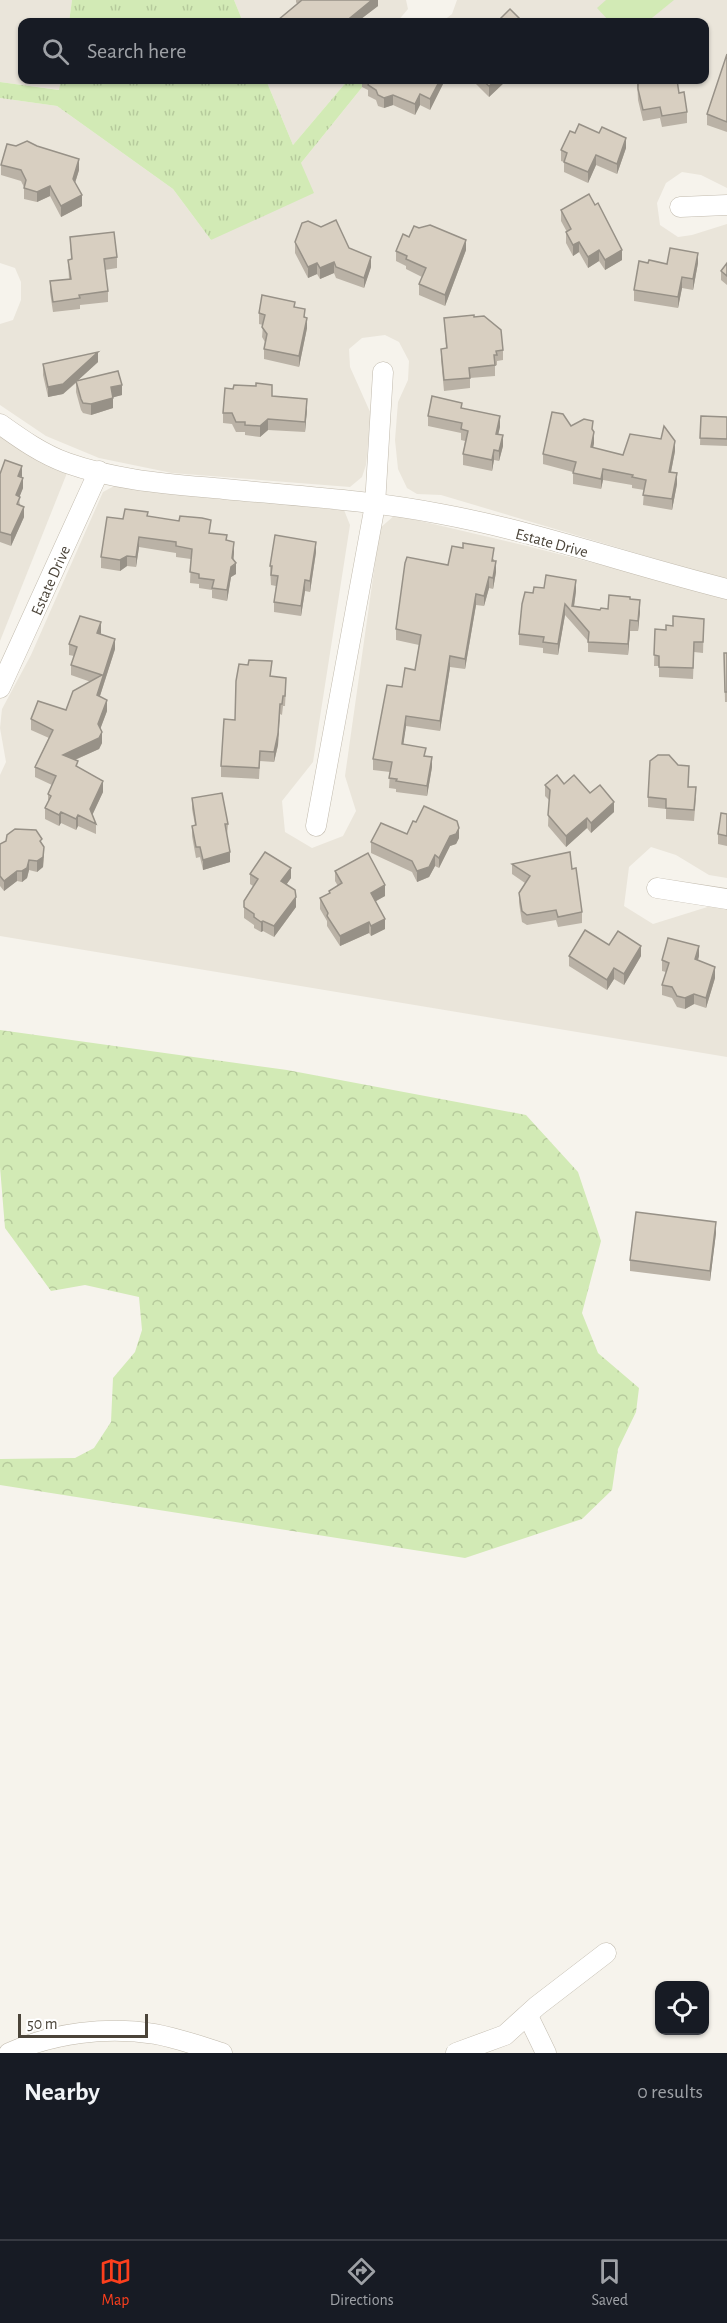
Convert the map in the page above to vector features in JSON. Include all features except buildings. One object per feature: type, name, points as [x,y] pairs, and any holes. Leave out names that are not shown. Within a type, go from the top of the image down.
[{"type":"street","points":[[680,207],[727,205]]},
{"type":"street","points":[[316,826],[375,505],[383,372]]},
{"type":"street","name":"Estate Drive","points":[[0,424],[36,448],[67,463],[138,481],[375,505],[451,516],[580,548],[645,569],[727,589]]},
{"type":"street","name":"Estate Drive","points":[[0,688],[99,471]]},
{"type":"street","points":[[657,888],[727,899]]},
{"type":"street","points":[[456,2053],[506,2035],[537,2006],[606,1953]]},
{"type":"street","points":[[528,2016],[546,2053]]},
{"type":"street","points":[[9,2053],[23,2047],[75,2034],[116,2030],[155,2034],[222,2053]]},
{"type":"shaded area","points":[[0,0],[72,0],[70,18],[18,18],[18,84],[61,84],[60,90],[0,82]]},
{"type":"shaded area","points":[[234,0],[406,0],[408,9],[400,18],[241,18]]},
{"type":"shaded area","points":[[457,0],[727,0],[727,188],[701,175],[682,172],[666,183],[657,203],[660,225],[678,237],[727,224],[727,580],[441,495],[417,494],[407,488],[398,469],[395,440],[398,402],[408,380],[409,361],[399,342],[385,335],[362,338],[349,349],[350,367],[371,414],[366,465],[362,477],[350,487],[172,473],[99,458],[46,436],[0,405],[0,324],[13,320],[21,300],[21,282],[15,268],[0,263],[0,98],[57,106],[173,189],[211,240],[301,163],[365,84],[709,84],[709,18],[447,18],[452,14]]},
{"type":"shaded area","points":[[268,84],[345,84],[293,145]]},
{"type":"shaded area","points":[[0,436],[33,457],[67,473],[0,641]]},
{"type":"shaded area","points":[[116,485],[344,510],[350,525],[313,762],[282,801],[285,832],[312,848],[343,836],[356,811],[345,776],[380,528],[395,515],[727,597],[727,878],[709,875],[676,855],[651,847],[629,867],[624,906],[653,924],[717,904],[727,906],[727,1057],[0,936],[0,775],[6,762],[0,728],[2,709],[31,655],[103,492]]},
{"type":"green space","points":[[72,0],[234,0],[241,18],[70,18]]},
{"type":"green space","points":[[606,0],[674,0],[652,18],[606,18],[597,8]]},
{"type":"green space","points":[[0,82],[59,90],[60,84],[268,84],[293,145],[345,84],[365,84],[301,163],[314,193],[211,240],[173,189],[57,106],[0,98]]},
{"type":"green space","points":[[0,1030],[287,1070],[526,1115],[578,1172],[601,1241],[582,1313],[598,1353],[639,1388],[636,1412],[618,1449],[612,1490],[582,1519],[465,1558],[0,1485],[0,1459],[75,1458],[94,1448],[111,1422],[113,1378],[135,1352],[142,1330],[139,1297],[85,1285],[51,1291],[5,1228],[0,1167]]}]
